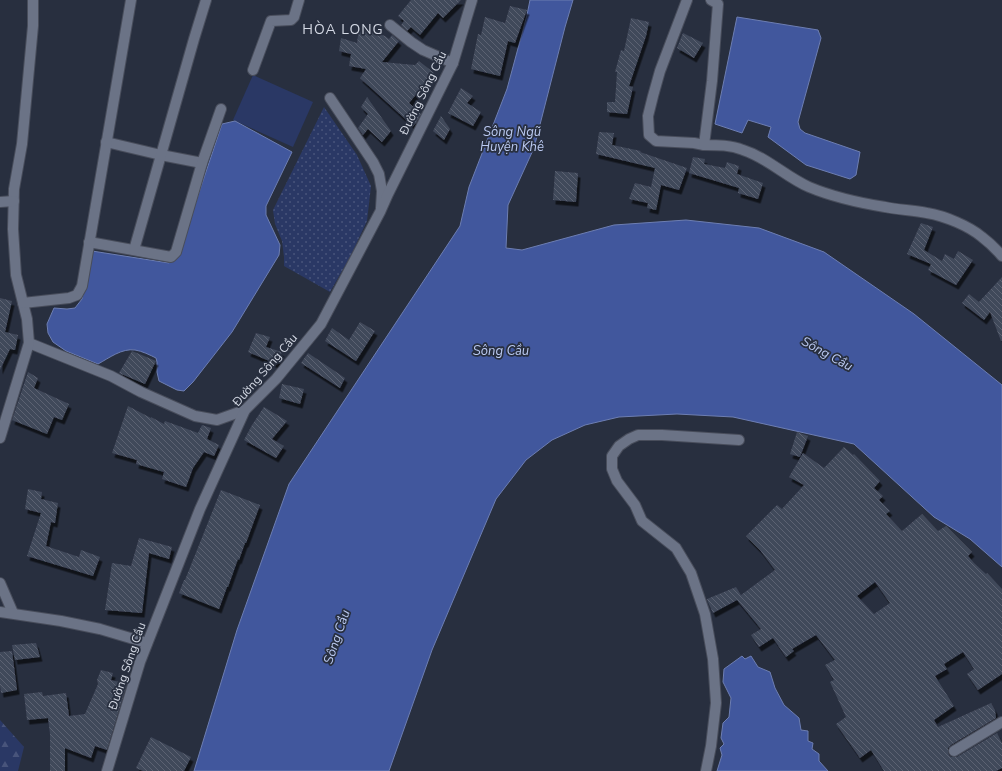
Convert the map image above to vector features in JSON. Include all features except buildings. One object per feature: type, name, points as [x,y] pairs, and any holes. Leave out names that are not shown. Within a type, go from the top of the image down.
[{"type":"street","points":[[0,438],[30,343],[27,319],[16,275],[13,229],[14,189],[22,144],[34,26],[33,0]]},
{"type":"street","points":[[23,303],[69,298],[77,295],[82,286],[130,0]]},
{"type":"street","points":[[134,250],[206,0]]},
{"type":"street","points":[[253,70],[271,22],[291,20],[294,17],[299,0]]},
{"type":"street","name":"Đường Sông Cầu","points":[[107,771],[147,643],[200,509],[245,410],[276,379],[321,324],[380,212],[454,63],[472,0]]},
{"type":"street","points":[[687,0],[660,71],[648,116],[648,135],[656,141],[728,146],[744,150],[763,159],[809,187],[841,197],[886,207],[928,213],[951,220],[982,236],[1002,256]]},
{"type":"street","points":[[704,145],[712,81],[716,1]]},
{"type":"street","points":[[390,25],[423,50],[454,63]]},
{"type":"street","points":[[330,98],[373,162],[379,174],[382,192],[380,212]]},
{"type":"street","points":[[89,242],[171,257],[176,252],[202,163],[221,109]]},
{"type":"street","points":[[106,142],[202,163]]},
{"type":"street","points":[[0,202],[14,201]]},
{"type":"street","points":[[30,343],[111,376],[141,392],[195,416],[217,420],[245,410]]},
{"type":"street","points":[[706,771],[711,746],[716,703],[713,659],[705,614],[691,573],[676,548],[642,521],[635,505],[616,481],[612,469],[612,456],[619,446],[638,435],[670,435],[739,440]]},
{"type":"street","points":[[0,583],[13,613]]},
{"type":"street","points":[[0,612],[100,629],[147,643]]},
{"type":"street","points":[[954,751],[1002,723]]},
{"type":"green space","points":[[253,75],[313,102],[293,147],[233,120]]},
{"type":"green space","points":[[324,107],[357,155],[371,186],[367,221],[350,257],[330,292],[284,266],[282,241],[275,224],[273,210]]},
{"type":"green space","points":[[0,720],[24,747],[18,771],[0,771]]},
{"type":"water","name":"Sông Cầu","points":[[530,0],[573,0],[534,148],[508,205],[506,248],[522,250],[614,225],[686,220],[759,228],[824,252],[914,314],[1002,385],[1002,567],[970,539],[934,517],[854,444],[733,417],[677,414],[619,417],[585,425],[552,440],[526,460],[496,499],[432,650],[389,771],[194,771],[237,630],[289,484],[460,226],[469,187],[507,89]]},
{"type":"water","points":[[737,17],[818,30],[821,38],[798,122],[800,129],[805,133],[860,152],[856,175],[850,179],[806,165],[768,137],[771,127],[748,120],[742,133],[715,124]]},
{"type":"water","points":[[235,121],[292,152],[266,206],[266,215],[280,245],[279,255],[232,332],[193,382],[184,391],[177,390],[159,381],[156,358],[140,351],[125,350],[98,364],[66,351],[53,342],[48,333],[47,324],[54,308],[75,308],[82,299],[92,251],[169,263],[178,255],[222,124]]},
{"type":"water","points":[[742,656],[745,659],[751,656],[758,667],[770,672],[775,688],[784,705],[799,718],[801,730],[808,731],[808,741],[813,743],[812,749],[819,754],[819,761],[828,771],[717,771],[722,755],[720,748],[724,744],[721,738],[723,723],[729,717],[731,698],[723,682],[724,669]]},
{"type":"district","name":"HÒA LONG","points":[[343,29]]},
{"type":"water label","name":"Sông Ngũ Huyện Khê","points":[[512,140]]}]
